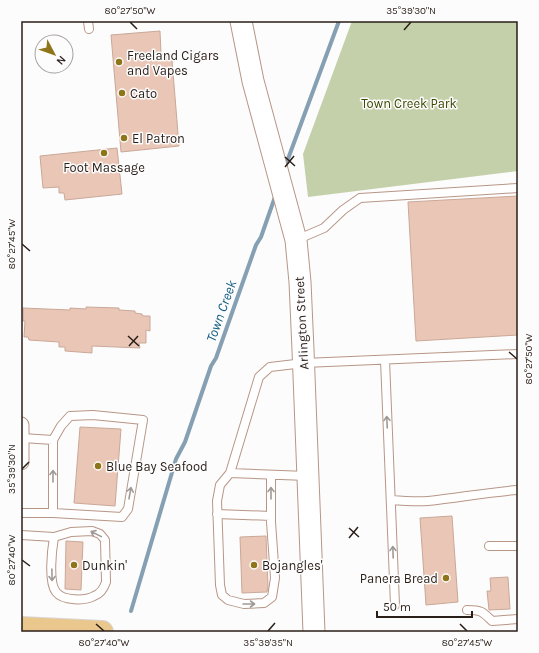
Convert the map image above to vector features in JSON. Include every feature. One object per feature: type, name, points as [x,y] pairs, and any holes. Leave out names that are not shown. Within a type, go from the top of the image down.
[{"type":"main road","points":[[21,628],[102,632]]},
{"type":"street","name":"Arlington Street","points":[[241,21],[253,81],[296,240],[300,282],[304,363],[314,632]]},
{"type":"street","points":[[21,432],[21,462]]},
{"type":"lane","points":[[296,240],[324,228],[343,210],[360,198],[518,188]]},
{"type":"lane","points":[[270,475],[275,578],[272,597],[264,603],[244,604],[228,600],[222,595],[220,585],[217,501],[220,485],[230,473],[259,377],[270,367],[304,363],[518,354]]},
{"type":"lane","points":[[385,360],[395,605]]},
{"type":"lane","points":[[21,513],[53,512],[122,517],[128,509],[143,420],[93,415],[70,416],[61,426],[53,440],[53,512]]},
{"type":"lane","points":[[21,432],[53,440]]},
{"type":"lane","points":[[230,473],[308,476]]},
{"type":"lane","points":[[391,500],[426,501],[466,497],[486,492],[518,490]]},
{"type":"lane","points":[[218,514],[271,516]]},
{"type":"lane","points":[[21,536],[54,536],[71,532],[92,531],[100,534],[105,540],[106,582],[104,588],[94,596],[74,600],[65,598],[56,592],[52,584],[52,552],[54,536]]},
{"type":"lane","points":[[489,546],[518,546]]},
{"type":"lane","points":[[467,610],[480,610],[484,612],[492,621],[518,619]]},
{"type":"green space","name":"Town Creek Park","points":[[352,21],[518,21],[518,171],[308,197],[303,154]]},
{"type":"building","points":[[160,31],[161,54],[167,54],[168,61],[172,60],[179,146],[121,152],[111,35]]},
{"type":"building","points":[[117,148],[122,194],[65,200],[64,193],[59,193],[59,187],[43,188],[40,156]]},
{"type":"building","points":[[518,196],[518,335],[416,341],[408,202]]},
{"type":"building","points":[[86,307],[119,308],[119,310],[135,311],[135,313],[142,314],[143,316],[150,316],[150,331],[146,330],[146,343],[139,343],[140,348],[92,346],[92,353],[65,351],[65,347],[59,347],[59,342],[29,340],[28,337],[24,337],[25,321],[23,321],[23,308],[70,310],[70,308],[86,309]]},
{"type":"building","name":"Blue Bay Seafood","points":[[80,427],[121,429],[115,506],[74,503]]},
{"type":"building","points":[[452,516],[458,602],[426,605],[420,518]]},
{"type":"building","name":"Bojangles'","points":[[266,536],[267,592],[242,593],[240,537]]},
{"type":"building","name":"Dunkin'","points":[[66,541],[83,542],[81,590],[65,589]]},
{"type":"building","points":[[508,577],[510,609],[489,610],[487,591],[491,591],[490,578]]},
{"type":"waterway","name":"Town Creek","points":[[285,167],[339,21]]},
{"type":"waterway","name":"Town Creek","points":[[131,611],[176,459],[185,442],[211,366],[216,358],[256,245],[261,237],[276,194]]},
{"type":"place","name":"Freeland Cigars and Vapes","points":[[119,62]]},
{"type":"place","name":"Cato","points":[[122,93]]},
{"type":"place","name":"El Patron","points":[[124,138]]},
{"type":"place","name":"Foot Massage","points":[[104,153]]},
{"type":"place","name":"Blue Bay Seafood","points":[[98,466]]},
{"type":"place","name":"Dunkin'","points":[[74,565]]},
{"type":"place","name":"Bojangles'","points":[[254,565]]},
{"type":"place","name":"Panera Bread","points":[[446,578]]}]
